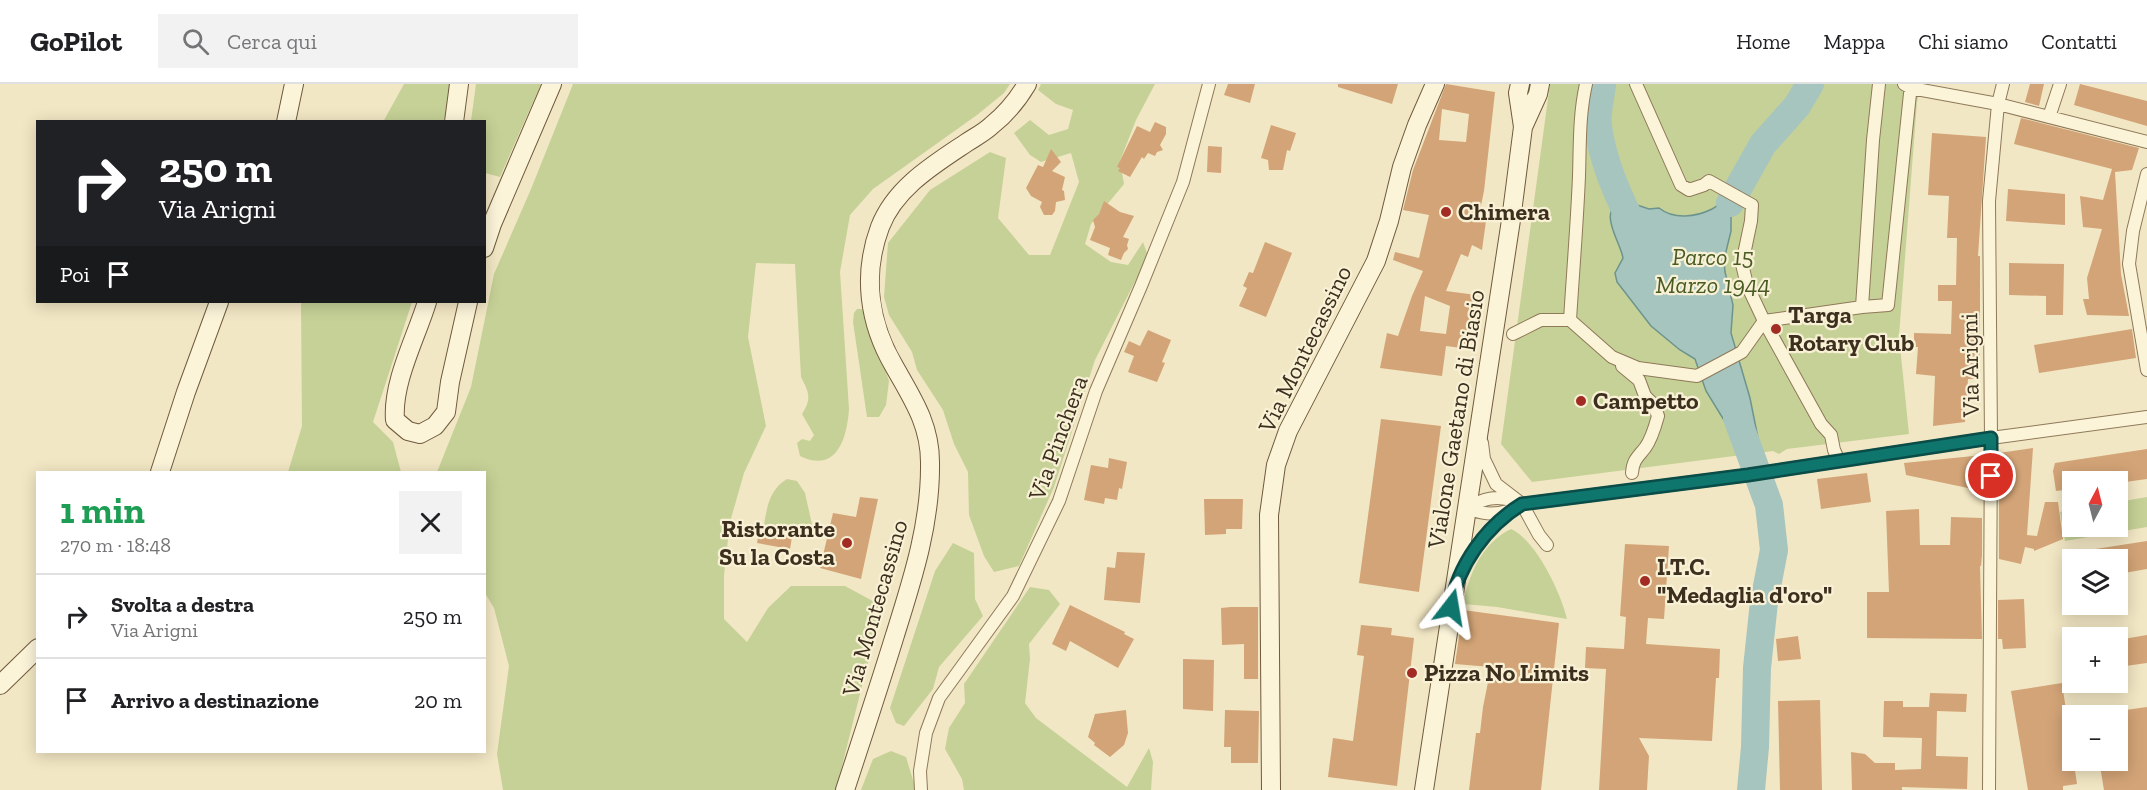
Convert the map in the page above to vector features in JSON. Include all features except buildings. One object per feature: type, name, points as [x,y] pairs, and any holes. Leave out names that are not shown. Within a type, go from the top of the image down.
[{"type":"street","points":[[286,120],[294,84]]},
{"type":"street","points":[[454,120],[459,84]]},
{"type":"street","points":[[486,242],[552,84]]},
{"type":"street","name":"Via Montecassino","points":[[845,790],[912,581],[924,530],[930,463],[929,443],[924,421],[876,330],[869,289],[872,257],[880,226],[898,198],[926,169],[992,126],[1020,96],[1027,84]]},
{"type":"street","name":"Via Pinchera","points":[[921,790],[920,771],[926,733],[939,698],[1013,596],[1059,501],[1096,391],[1183,182],[1209,84]]},
{"type":"street","name":"Via Montecassino","points":[[1271,790],[1269,515],[1276,465],[1288,431],[1376,261],[1389,221],[1402,167],[1435,84]]},
{"type":"street","name":"Vialone Gaetano di Biasio","points":[[1424,790],[1503,276],[1523,127],[1518,93],[1520,84]]},
{"type":"street","name":"Vialone Gaetano di Biasio","points":[[1523,127],[1538,94],[1540,84]]},
{"type":"street","points":[[1570,320],[1579,176],[1578,136],[1586,84]]},
{"type":"street","points":[[1636,84],[1681,186],[1689,190],[1709,181],[1720,185],[1752,205],[1742,264],[1747,285],[1764,321],[1821,424],[1832,435],[1834,450],[1839,462]]},
{"type":"street","points":[[1862,307],[1879,84]]},
{"type":"street","name":"Via Arigni","points":[[1989,790],[1991,438],[1989,201],[1998,104],[2003,84]]},
{"type":"street","points":[[2049,117],[2060,84]]},
{"type":"street","points":[[1612,357],[1638,368],[1697,376],[1742,352],[1764,321],[1887,305],[1909,85],[1998,104],[2147,142]]},
{"type":"street","points":[[2147,174],[2133,231],[2129,264],[2147,370]]},
{"type":"street","points":[[160,471],[219,303]]},
{"type":"street","points":[[427,303],[399,382],[394,406],[395,420],[408,431],[420,434],[435,426],[446,412],[450,382],[468,303]]},
{"type":"street","points":[[1513,334],[1541,320],[1570,320],[1639,380],[1645,396],[1654,405],[1658,417],[1645,448],[1632,464],[1632,473]]},
{"type":"street","points":[[1454,587],[1477,545],[1517,507],[2147,417]]},
{"type":"street","points":[[1480,424],[1484,459],[1492,476],[1547,545]]},
{"type":"street","points":[[1466,508],[1484,499],[1495,497],[1508,499],[1517,507]]},
{"type":"street","points":[[0,685],[36,650]]},
{"type":"green space","points":[[404,84],[449,84],[444,120],[384,120]]},
{"type":"green space","points":[[476,84],[541,84],[500,177],[486,173],[486,120],[471,120]]},
{"type":"green space","points":[[573,84],[1010,84],[1004,93],[977,115],[873,189],[850,215],[840,272],[848,420],[838,450],[831,457],[823,460],[800,456],[797,443],[802,439],[810,441],[814,435],[802,414],[808,396],[801,377],[795,264],[756,263],[748,337],[766,426],[744,473],[730,522],[724,575],[724,619],[747,642],[768,608],[791,586],[845,586],[882,606],[836,790],[503,790],[497,754],[509,666],[494,608],[486,595],[486,471],[437,471],[471,387],[494,274]]},
{"type":"green space","points":[[1041,84],[1155,84],[1136,120],[1120,161],[1124,184],[1091,224],[1085,244],[1111,262],[1128,265],[1143,242],[1148,256],[1095,360],[1054,487],[1019,566],[994,572],[984,556],[969,515],[968,472],[954,444],[943,410],[917,370],[912,352],[889,315],[884,297],[888,243],[930,190],[990,152],[1006,158],[998,218],[1029,255],[1050,255],[1079,182],[1071,153],[1041,162],[1030,155],[1014,133],[1030,120],[1049,135],[1068,129],[1073,110],[1056,104],[1038,90]]},
{"type":"green space","name":"Parco 15 Marzo 1944","points":[[1550,84],[1921,84],[1917,102],[1899,336],[1909,434],[1787,449],[1779,454],[1773,451],[1532,482],[1501,444]]},
{"type":"green space","points":[[301,303],[412,303],[373,422],[393,442],[401,471],[288,471],[302,426]]},
{"type":"green space","points":[[857,309],[865,312],[889,381],[886,405],[879,417],[867,417],[853,322]]},
{"type":"green space","points":[[787,479],[797,481],[805,493],[813,529],[795,532],[764,525],[773,493]]},
{"type":"green space","points":[[2147,497],[2147,527],[2128,530],[2128,500]]},
{"type":"green space","points":[[1511,529],[1520,535],[1538,555],[1553,582],[1567,619],[1497,607],[1463,604],[1478,560],[1492,542]]},
{"type":"green space","points":[[2064,537],[2088,537],[2065,541]]},
{"type":"green space","points":[[953,543],[974,553],[975,599],[983,616],[939,667],[933,689],[904,726],[896,723],[890,708],[935,571]]},
{"type":"green space","points":[[1030,587],[1049,590],[1060,604],[1029,644],[1030,659],[1025,703],[1036,718],[1127,787],[1149,748],[1153,762],[1151,790],[964,790],[962,779],[945,749],[949,728],[965,703],[964,684]]},
{"type":"green space","points":[[891,751],[906,757],[916,790],[861,790],[873,759]]},
{"type":"water","points":[[1628,202],[1649,209],[1659,208],[1678,216],[1706,212],[1724,202],[1730,203],[1731,231],[1724,260],[1725,272],[1733,305],[1731,333],[1750,398],[1759,443],[1757,450],[1751,454],[1745,455],[1737,446],[1735,438],[1706,391],[1695,359],[1680,350],[1651,326],[1617,282],[1615,273],[1623,258],[1610,217],[1612,210],[1618,205]]},
{"type":"waterway","points":[[1602,84],[1598,110],[1600,141],[1619,197],[1639,236]]},
{"type":"waterway","points":[[1730,203],[1763,144],[1797,106],[1810,84]]},
{"type":"waterway","points":[[1737,418],[1769,505],[1774,550],[1764,602],[1757,668],[1755,747],[1751,790]]},
{"type":"place","name":"Chimera","points":[[1446,212]]},
{"type":"place","name":"Targa Rotary Club","points":[[1776,329]]},
{"type":"place","name":"Campetto","points":[[1581,401]]},
{"type":"place","name":"Ristorante Su la Costa","points":[[847,543]]},
{"type":"place","name":"I.T.C. \"Medaglia d'oro\"","points":[[1645,581]]},
{"type":"place","name":"Pizza No Limits","points":[[1412,673]]},
{"type":"route","points":[[1451,607],[1454,587],[1477,545],[1491,529],[1522,504],[1748,475],[1991,438],[1991,476]]}]
